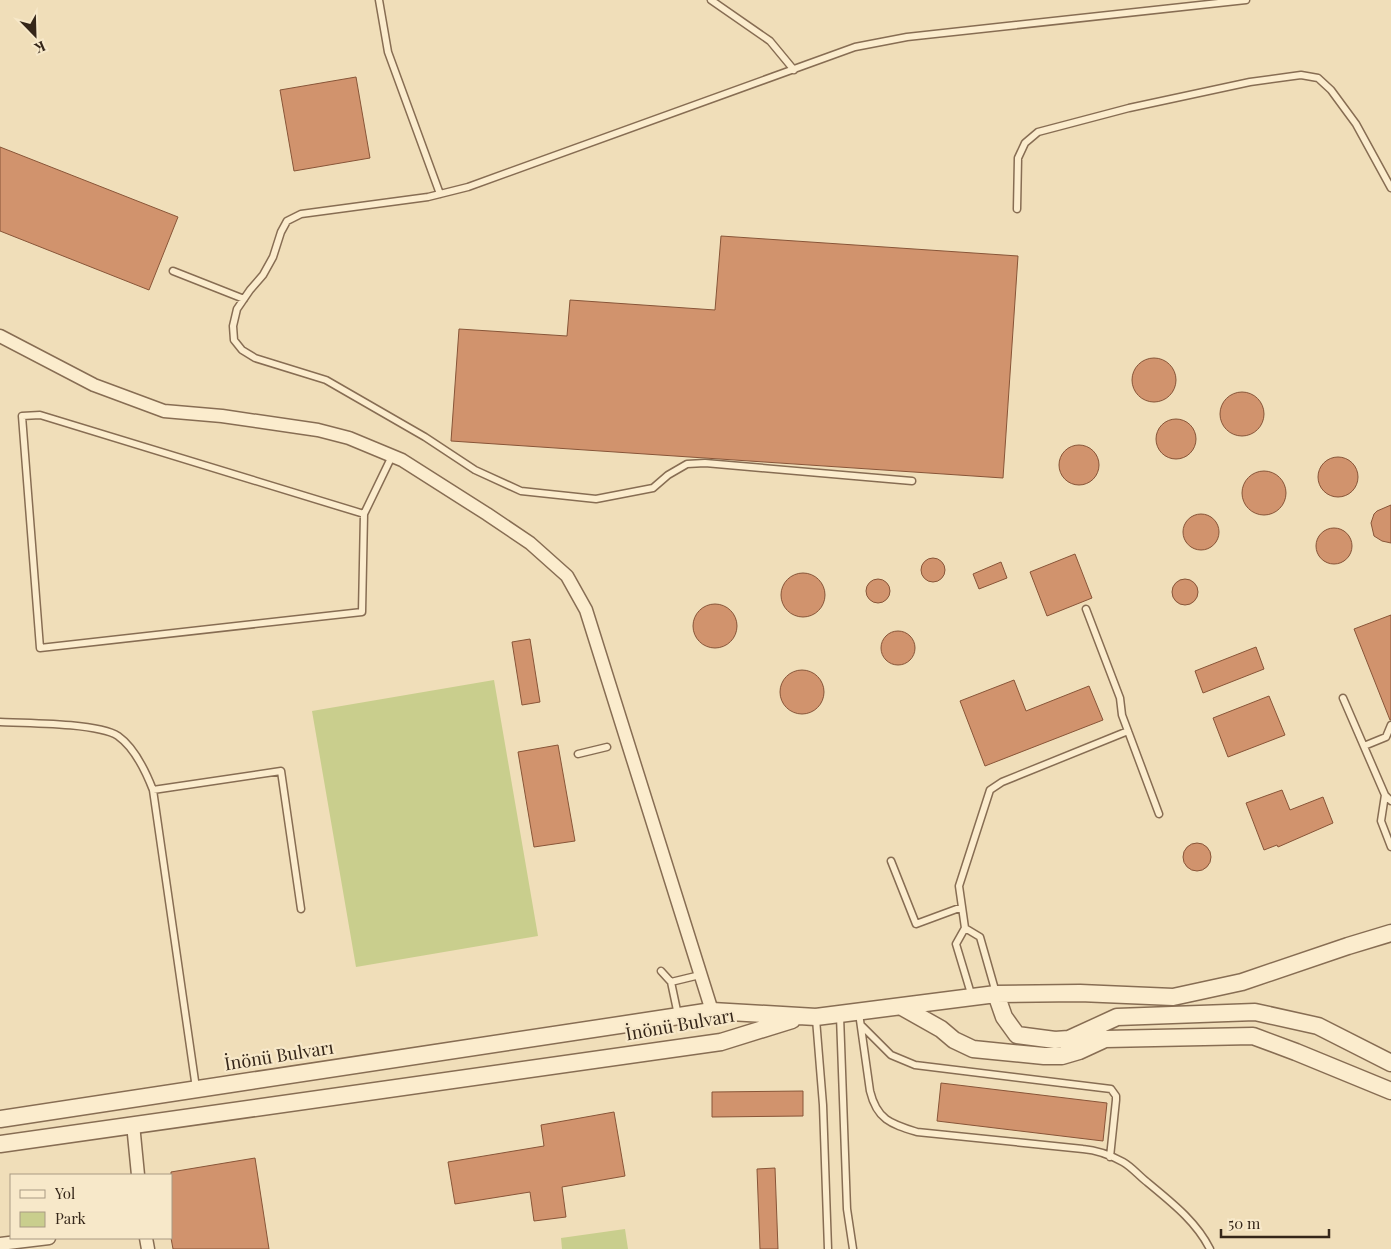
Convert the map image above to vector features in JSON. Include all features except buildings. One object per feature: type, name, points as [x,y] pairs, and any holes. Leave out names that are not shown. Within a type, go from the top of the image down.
[{"type":"street","points":[[0,336],[94,384],[164,411],[222,416],[318,430],[349,438],[402,460],[530,543],[567,576],[586,610],[712,1011]]},
{"type":"street","points":[[808,1017],[840,1015],[860,1019],[902,1007],[996,994],[1080,993],[1173,997],[1242,982],[1391,933]]},
{"type":"street","points":[[996,994],[1004,1016],[1017,1035],[1055,1040],[1069,1039],[1117,1017],[1255,1012],[1318,1026],[1391,1063]]},
{"type":"street","points":[[902,1007],[941,1029],[954,1040],[973,1049],[1062,1056],[1079,1051],[1105,1039],[1253,1036],[1391,1091]]},
{"type":"street","name":"İnönü Bulvarı","points":[[0,1119],[712,1011],[808,1017]]},
{"type":"street","points":[[1223,1014],[1224,1036]]},
{"type":"street","points":[[1187,1015],[1187,1037]]},
{"type":"street","points":[[1148,1037],[1149,1016]]},
{"type":"street","name":"İnönü Bulvarı","points":[[0,1144],[720,1042],[808,1017]]},
{"type":"street","points":[[133,1124],[138,1174]]},
{"type":"street","points":[[0,1244],[26,1245],[46,1239]]},
{"type":"lane","points":[[379,0],[388,52],[440,194]]},
{"type":"lane","points":[[711,0],[770,41],[794,70]]},
{"type":"lane","points":[[912,481],[705,463],[687,464],[668,475],[653,488],[596,499],[521,491],[475,470],[425,437],[326,380],[255,358],[242,350],[234,340],[237,309],[250,290],[263,276],[281,232],[288,221],[310,212],[440,194],[468,187],[855,47],[893,39],[1246,0]]},
{"type":"lane","points":[[1017,209],[1018,158],[1025,143],[1038,132],[1157,102],[1250,82],[1301,75],[1318,78],[1332,90],[1356,124],[1391,188]]},
{"type":"lane","points":[[173,271],[244,299]]},
{"type":"lane","points":[[364,514],[40,415],[22,416],[40,648],[362,612],[364,514],[392,456]]},
{"type":"lane","points":[[1086,609],[1120,698],[1122,716],[1159,814]]},
{"type":"lane","points":[[1344,698],[1385,796],[1391,801]]},
{"type":"lane","points":[[0,722],[94,727],[117,735],[140,762],[153,790],[197,1089]]},
{"type":"lane","points":[[1364,746],[1388,738],[1391,725]]},
{"type":"lane","points":[[972,998],[956,944],[965,928],[959,886],[990,790],[1002,782],[1128,731]]},
{"type":"lane","points":[[578,754],[607,747]]},
{"type":"lane","points":[[153,790],[281,771],[301,909]]},
{"type":"lane","points":[[1385,796],[1381,821],[1391,847]]},
{"type":"lane","points":[[891,861],[916,924],[962,906]]},
{"type":"lane","points":[[965,928],[980,937],[996,994]]},
{"type":"lane","points":[[661,971],[671,982],[679,1016]]},
{"type":"lane","points":[[671,982],[700,975]]},
{"type":"lane","points":[[840,1015],[847,1209],[853,1249]]},
{"type":"lane","points":[[808,1017],[822,1105],[828,1249]]},
{"type":"lane","points":[[860,1019],[871,1098],[880,1115],[887,1121],[917,1132],[1091,1150],[1110,1157],[1124,1163],[1178,1207],[1196,1227],[1210,1249]]},
{"type":"lane","points":[[860,1019],[892,1055],[915,1065],[1111,1089],[1116,1100],[1110,1157]]},
{"type":"green space","points":[[494,680],[538,936],[356,967],[312,711]]},
{"type":"green space","points":[[625,1229],[628,1249],[562,1249],[561,1238]]}]
